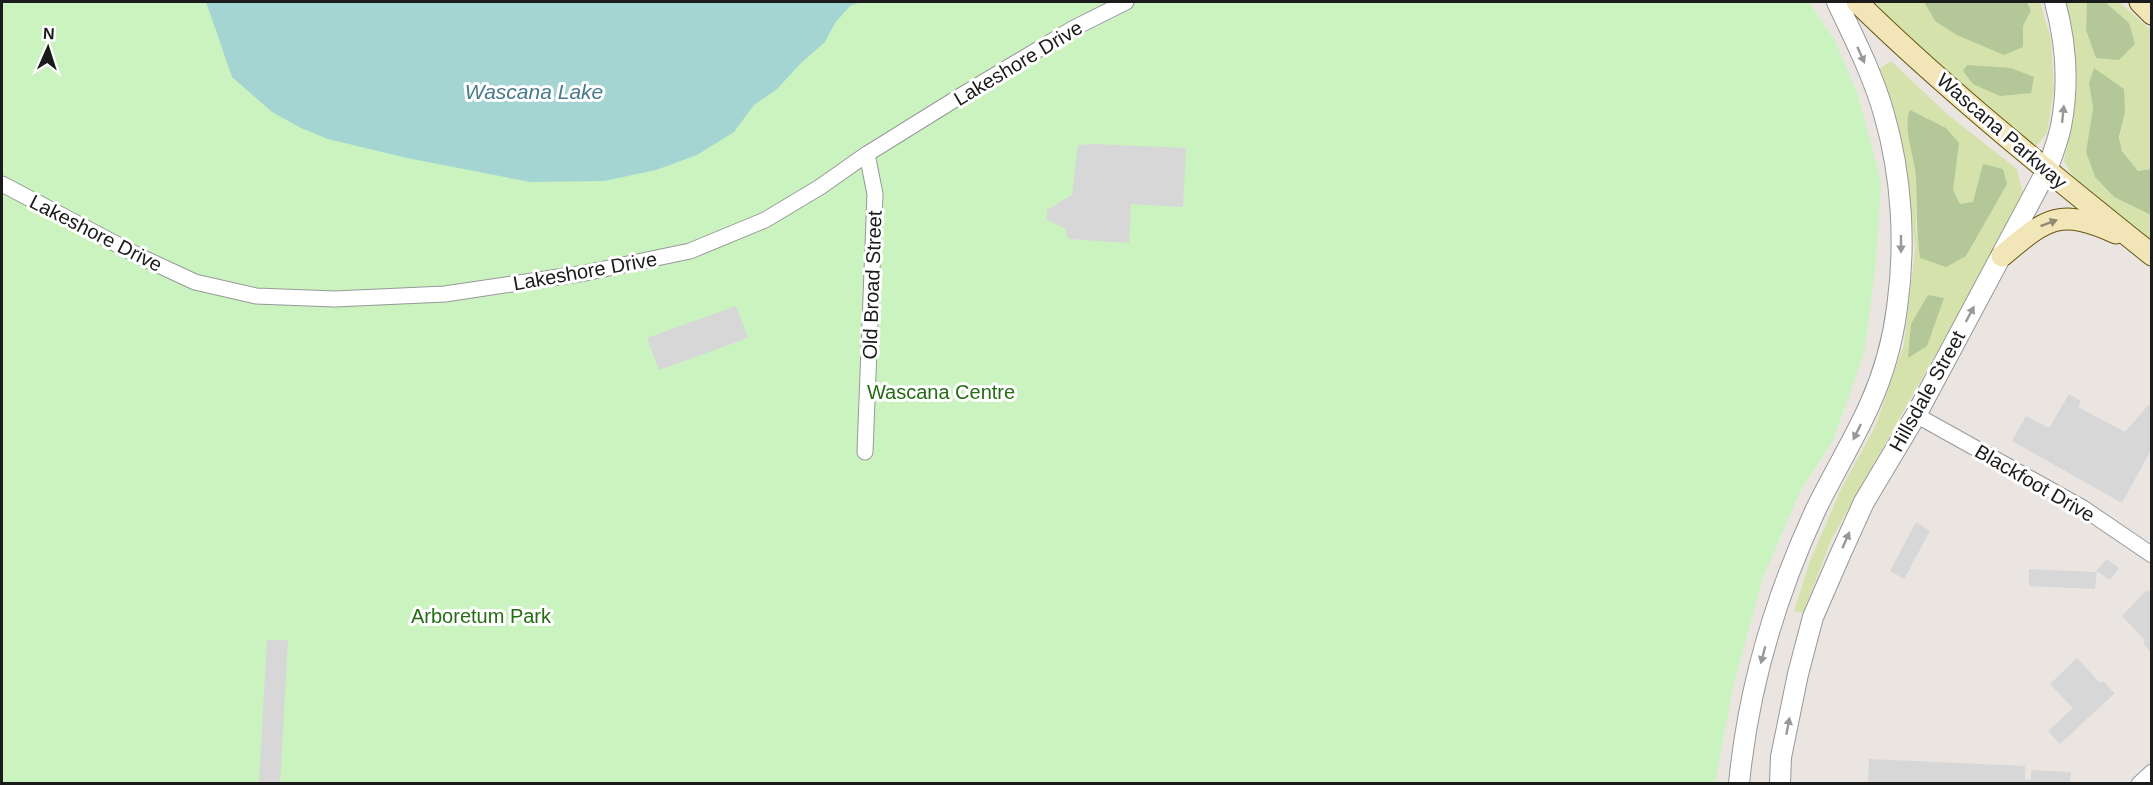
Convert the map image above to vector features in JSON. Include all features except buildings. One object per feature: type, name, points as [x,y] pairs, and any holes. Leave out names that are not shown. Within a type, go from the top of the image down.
[{"type":"main road","name":"Wascana Parkway","points":[[1857,2],[2047,170],[2144,249]]},
{"type":"main road","points":[[2140,2],[2151,14]]},
{"type":"main road","points":[[2002,256],[2033,230],[2048,222],[2061,219],[2076,219],[2098,225],[2144,249]]},
{"type":"street","name":"Lakeshore Drive","points":[[2,184],[139,256],[195,282],[256,296],[335,299],[445,294],[585,273],[690,251],[765,220],[820,187],[867,154],[1074,28],[1126,2]]},
{"type":"street","points":[[1738,783],[1753,691],[1768,634],[1816,509],[1871,402],[1886,356],[1897,309],[1901,211],[1893,153],[1884,113],[1837,2]]},
{"type":"street","name":"Hillsdale Street","points":[[1780,783],[1784,747],[1798,674],[1813,617],[1864,502],[1916,415],[2047,170],[2061,126],[2065,93],[2066,62],[2062,26],[2055,2]]},
{"type":"street","name":"Old Broad Street","points":[[866,452],[875,194],[867,154]]},
{"type":"street","name":"Blackfoot Drive","points":[[1916,415],[2083,508],[2151,555]]},
{"type":"street","points":[[2139,783],[2151,772]]},
{"type":"green space","name":"Wascana Centre","points":[[2,2],[1809,2],[1834,39],[1857,92],[1881,181],[1875,273],[1864,353],[1834,438],[1800,492],[1763,577],[1733,687],[1715,783],[2,784]]},
{"type":"green space","points":[[1872,2],[1924,2],[1935,21],[2023,47],[2023,26],[2031,11],[2027,2],[2040,2],[2051,39],[2054,89],[2047,133],[2036,146],[1934,61]]},
{"type":"green space","points":[[1924,2],[2027,2],[2031,11],[2023,26],[2023,47],[2004,55],[1957,35],[1935,21]]},
{"type":"green space","points":[[2065,2],[2087,2],[2086,30],[2129,23],[2105,2],[2119,2],[2151,30],[2151,169],[2138,171],[2126,156],[2120,138],[2125,112],[2094,69],[2089,83],[2093,108],[2086,152],[2095,177],[2114,197],[2151,215],[2151,242],[2074,178],[2064,161],[2072,121],[2075,81],[2074,41]]},
{"type":"green space","points":[[2087,2],[2105,2],[2129,23],[2135,44],[2119,60],[2096,58],[2086,30]]},
{"type":"green space","points":[[1891,61],[1948,115],[2017,169],[2023,193],[1832,538],[1803,613],[1794,611],[1810,561],[1841,489],[1876,425],[1904,344],[1915,251],[1907,169],[1890,97],[1879,69]],"holes":[[[1906,120],[1960,204],[1973,202],[1984,164],[1967,256],[1920,258],[1916,229],[1916,176]]]},
{"type":"green space","points":[[1967,65],[2011,68],[2034,77],[2031,93],[2000,96],[1973,84],[1963,71]]},
{"type":"green space","points":[[2094,68],[2124,89],[2125,112],[2119,137],[2122,151],[2138,171],[2151,169],[2151,215],[2114,197],[2095,177],[2086,152],[2093,108],[2089,83]]},
{"type":"green space","points":[[1910,110],[1946,128],[1959,143],[1953,190],[1960,204],[1973,202],[1983,164],[2003,169],[2007,184],[1966,256],[1946,267],[1920,258],[1916,178],[1907,125]]},
{"type":"green space","points":[[1928,295],[1944,298],[1927,346],[1908,358],[1911,324]]},
{"type":"shaded area","points":[[1078,145],[1186,148],[1183,207],[1131,204],[1129,243],[1068,239],[1066,229],[1047,220],[1047,210],[1072,195]]},
{"type":"shaded area","points":[[736,306],[748,338],[659,370],[647,338]]},
{"type":"shaded area","points":[[2069,394],[2081,401],[2078,407],[2125,432],[2151,402],[2151,450],[2122,503],[2012,441],[2026,416],[2049,428]]},
{"type":"shaded area","points":[[1916,522],[1930,531],[1904,579],[1890,571]]},
{"type":"shaded area","points":[[2107,559],[2119,568],[2110,580],[2097,571],[2095,589],[2029,586],[2029,569],[2095,572]]},
{"type":"shaded area","points":[[2147,590],[2151,594],[2151,652],[2143,643],[2145,640],[2122,616]]},
{"type":"shaded area","points":[[267,640],[288,640],[280,783],[259,783]]},
{"type":"shaded area","points":[[2077,658],[2100,683],[2103,681],[2115,693],[2060,744],[2048,731],[2073,708],[2050,684]]},
{"type":"shaded area","points":[[1869,759],[2025,766],[2025,779],[2031,780],[2031,770],[2071,772],[2070,783],[1868,783]]},
{"type":"water","name":"Wascana Lake","points":[[206,2],[861,2],[850,6],[835,23],[825,42],[777,89],[754,105],[734,132],[697,155],[656,170],[604,181],[530,182],[407,158],[328,139],[301,128],[272,112],[232,77]]},
{"type":"park label","name":"Arboretum Park","points":[[481,616]]}]
